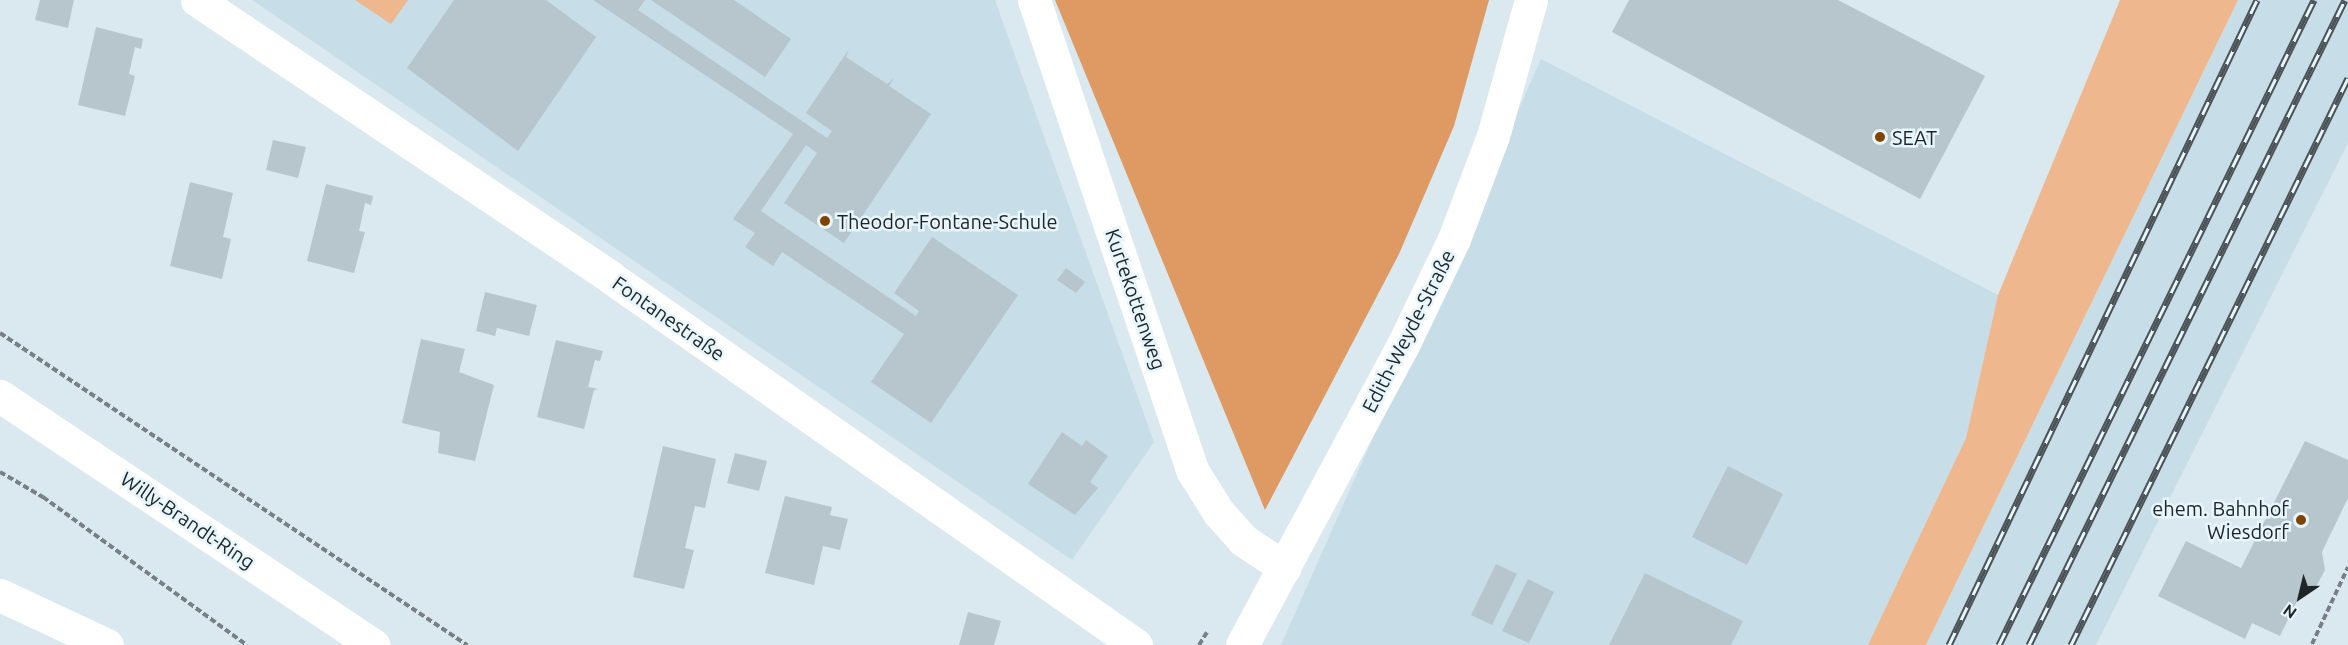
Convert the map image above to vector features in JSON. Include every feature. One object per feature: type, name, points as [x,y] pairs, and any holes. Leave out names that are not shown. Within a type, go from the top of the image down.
[{"type":"street","name":"Fontanestraße","points":[[196,0],[610,277],[1136,645]]},
{"type":"street","name":"Kurtekottenweg","points":[[1034,0],[1192,470],[1219,513],[1243,540],[1285,568]]},
{"type":"street","name":"Edith-Weyde-Straße","points":[[1242,645],[1402,347],[1454,239],[1493,136],[1531,0]]},
{"type":"street","name":"Willy-Brandt-Ring","points":[[0,396],[374,645]]},
{"type":"street","points":[[0,595],[107,645]]},
{"type":"path","points":[[0,333],[467,645]]},
{"type":"path","points":[[0,472],[43,497],[247,645]]},
{"type":"path","points":[[2312,644],[2348,567]]},
{"type":"shaded area","name":"Theodor-Fontane-Schule","points":[[252,0],[995,0],[1154,442],[1072,560]]},
{"type":"shaded area","points":[[355,0],[408,0],[391,24]]},
{"type":"shaded area","points":[[1055,0],[1489,0],[1454,126],[1399,254],[1265,510]]},
{"type":"shaded area","points":[[2120,0],[2238,0],[1926,645],[1868,645],[1966,438],[1998,295]]},
{"type":"shaded area","points":[[2238,0],[2348,0],[2348,143],[2096,645],[1926,645]]},
{"type":"shaded area","points":[[1541,59],[1998,295],[1966,438],[1868,645],[1281,645]]},
{"type":"building","points":[[40,0],[74,0],[68,28],[35,20]]},
{"type":"building","points":[[454,0],[546,0],[596,37],[518,151],[407,68]]},
{"type":"building","points":[[593,0],[645,0],[638,10],[827,138],[832,131],[806,113],[849,49],[846,57],[887,84],[894,78],[889,86],[931,114],[844,243],[784,203],[817,153],[806,145],[761,211],[916,316],[919,311],[894,293],[932,237],[1018,295],[931,423],[871,382],[904,334],[782,252],[773,266],[745,247],[755,233],[733,219],[793,134]]},
{"type":"building","points":[[651,0],[734,0],[791,39],[765,77]]},
{"type":"building","name":"SEAT","points":[[1629,0],[1838,0],[1985,76],[1920,199],[1612,32]]},
{"type":"building","points":[[96,27],[143,39],[141,49],[135,47],[129,74],[135,76],[125,116],[78,105]]},
{"type":"building","points":[[273,140],[306,147],[298,178],[266,170]]},
{"type":"building","points":[[190,182],[233,193],[223,237],[231,239],[222,279],[170,266]]},
{"type":"building","points":[[326,184],[373,196],[371,205],[365,203],[359,231],[365,232],[354,273],[307,261]]},
{"type":"building","points":[[1066,268],[1085,282],[1076,293],[1057,280]]},
{"type":"building","points":[[485,292],[537,305],[529,336],[497,328],[495,336],[476,331]]},
{"type":"building","points":[[421,339],[465,349],[459,372],[494,385],[475,461],[438,453],[440,432],[402,423]]},
{"type":"building","points":[[556,340],[603,351],[600,361],[595,360],[588,387],[599,389],[594,390],[584,429],[537,417]]},
{"type":"building","points":[[1062,432],[1082,446],[1086,440],[1108,456],[1090,482],[1098,488],[1075,515],[1028,484]]},
{"type":"building","name":"ehem. Bahnhof Wiesdorf","points":[[2305,441],[2348,460],[2348,498],[2322,552],[2325,570],[2316,587],[2300,595],[2280,636],[2252,623],[2245,639],[2158,596],[2186,541],[2241,568]]},
{"type":"building","points":[[663,446],[716,459],[705,508],[695,506],[685,548],[694,550],[684,589],[633,577]]},
{"type":"building","points":[[735,453],[767,461],[759,491],[727,483]]},
{"type":"building","points":[[1728,466],[1783,494],[1747,565],[1692,537]]},
{"type":"building","points":[[785,496],[832,507],[830,515],[848,519],[840,550],[823,546],[814,585],[765,573]]},
{"type":"building","points":[[1496,564],[1517,574],[1492,625],[1471,615]]},
{"type":"building","points":[[1645,573],[1743,621],[1731,645],[1609,645]]},
{"type":"building","points":[[1528,579],[1554,592],[1529,643],[1502,631]]},
{"type":"building","points":[[968,612],[1001,621],[994,645],[959,645]]},
{"type":"railway","points":[[1949,645],[2257,0]]},
{"type":"railway","points":[[1999,645],[2314,0]]},
{"type":"railway","points":[[2029,645],[2345,0]]},
{"type":"railway","points":[[2071,645],[2348,78]]},
{"type":"place","name":"SEAT","points":[[1880,137]]},
{"type":"place","name":"Theodor-Fontane-Schule","points":[[825,221]]},
{"type":"place","name":"ehem. Bahnhof Wiesdorf","points":[[2301,520]]}]
